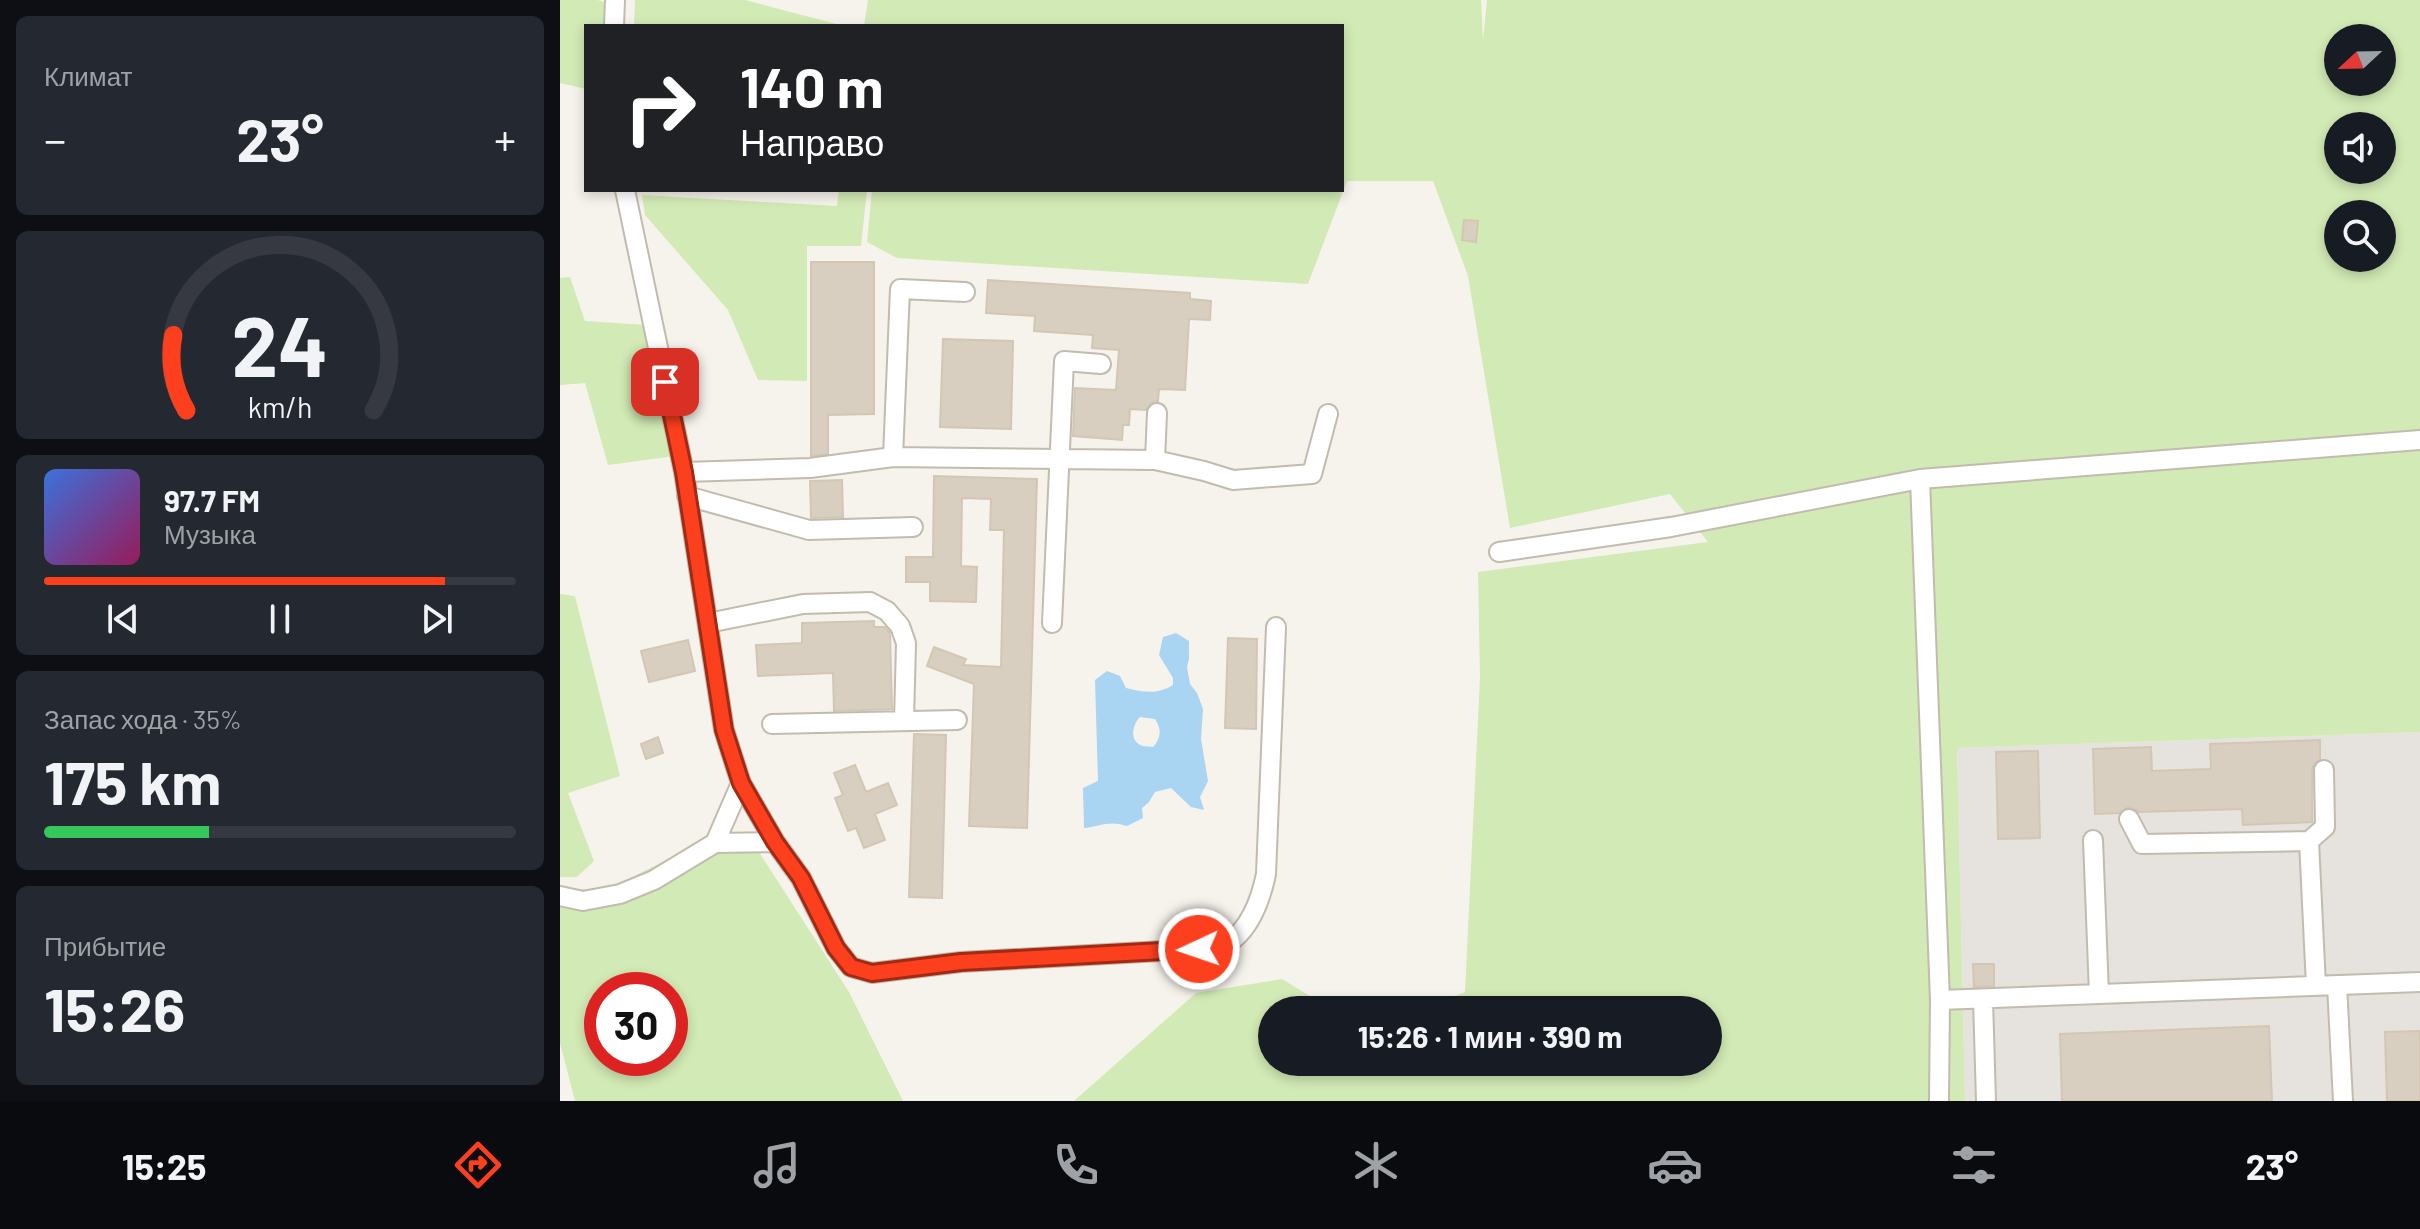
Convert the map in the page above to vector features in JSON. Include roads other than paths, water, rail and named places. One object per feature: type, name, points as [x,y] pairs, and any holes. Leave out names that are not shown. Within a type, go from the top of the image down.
[{"type":"street","points":[[614,24],[615,0]]},
{"type":"street","points":[[625,192],[684,472],[724,730],[741,783],[775,842],[801,878],[836,948],[851,967],[872,973],[961,962],[1223,947],[1241,932],[1262,894],[1266,874],[1276,627]]},
{"type":"street","points":[[893,457],[900,289],[965,292]]},
{"type":"street","points":[[1052,623],[1064,361],[1101,364]]},
{"type":"street","points":[[1155,460],[1157,413]]},
{"type":"street","points":[[684,472],[810,468],[893,457],[1155,460],[1233,480],[1312,474],[1328,414]]},
{"type":"street","points":[[1499,552],[1671,527],[1920,479],[2420,440]]},
{"type":"street","points":[[1920,479],[1940,1000],[1939,1101]]},
{"type":"street","points":[[687,496],[809,530],[913,527]]},
{"type":"street","points":[[708,623],[803,604],[870,602],[887,611],[900,626],[906,643],[904,721]]},
{"type":"street","points":[[772,724],[957,720]]},
{"type":"street","points":[[2129,819],[2142,844],[2309,841],[2325,827],[2324,770]]},
{"type":"street","points":[[715,843],[741,783]]},
{"type":"street","points":[[2093,840],[2099,994]]},
{"type":"street","points":[[2309,841],[2316,986]]},
{"type":"street","points":[[560,896],[583,901],[620,894],[654,880],[715,843],[775,842]]},
{"type":"street","points":[[1940,1000],[2420,982]]},
{"type":"street","points":[[2337,985],[2343,1101]]},
{"type":"street","points":[[1983,999],[1986,1101]]},
{"type":"water","points":[[1176,633],[1189,641],[1187,667],[1190,684],[1203,709],[1201,739],[1208,781],[1200,797],[1204,810],[1191,807],[1171,788],[1155,792],[1142,808],[1143,818],[1127,826],[1110,823],[1084,828],[1083,788],[1098,781],[1095,680],[1107,671],[1120,676],[1126,688],[1156,691],[1173,685],[1173,678],[1159,655],[1163,637]],"holes":[[[1140,717],[1155,719],[1160,730],[1158,740],[1153,747],[1140,745],[1133,735],[1136,723]]]}]
